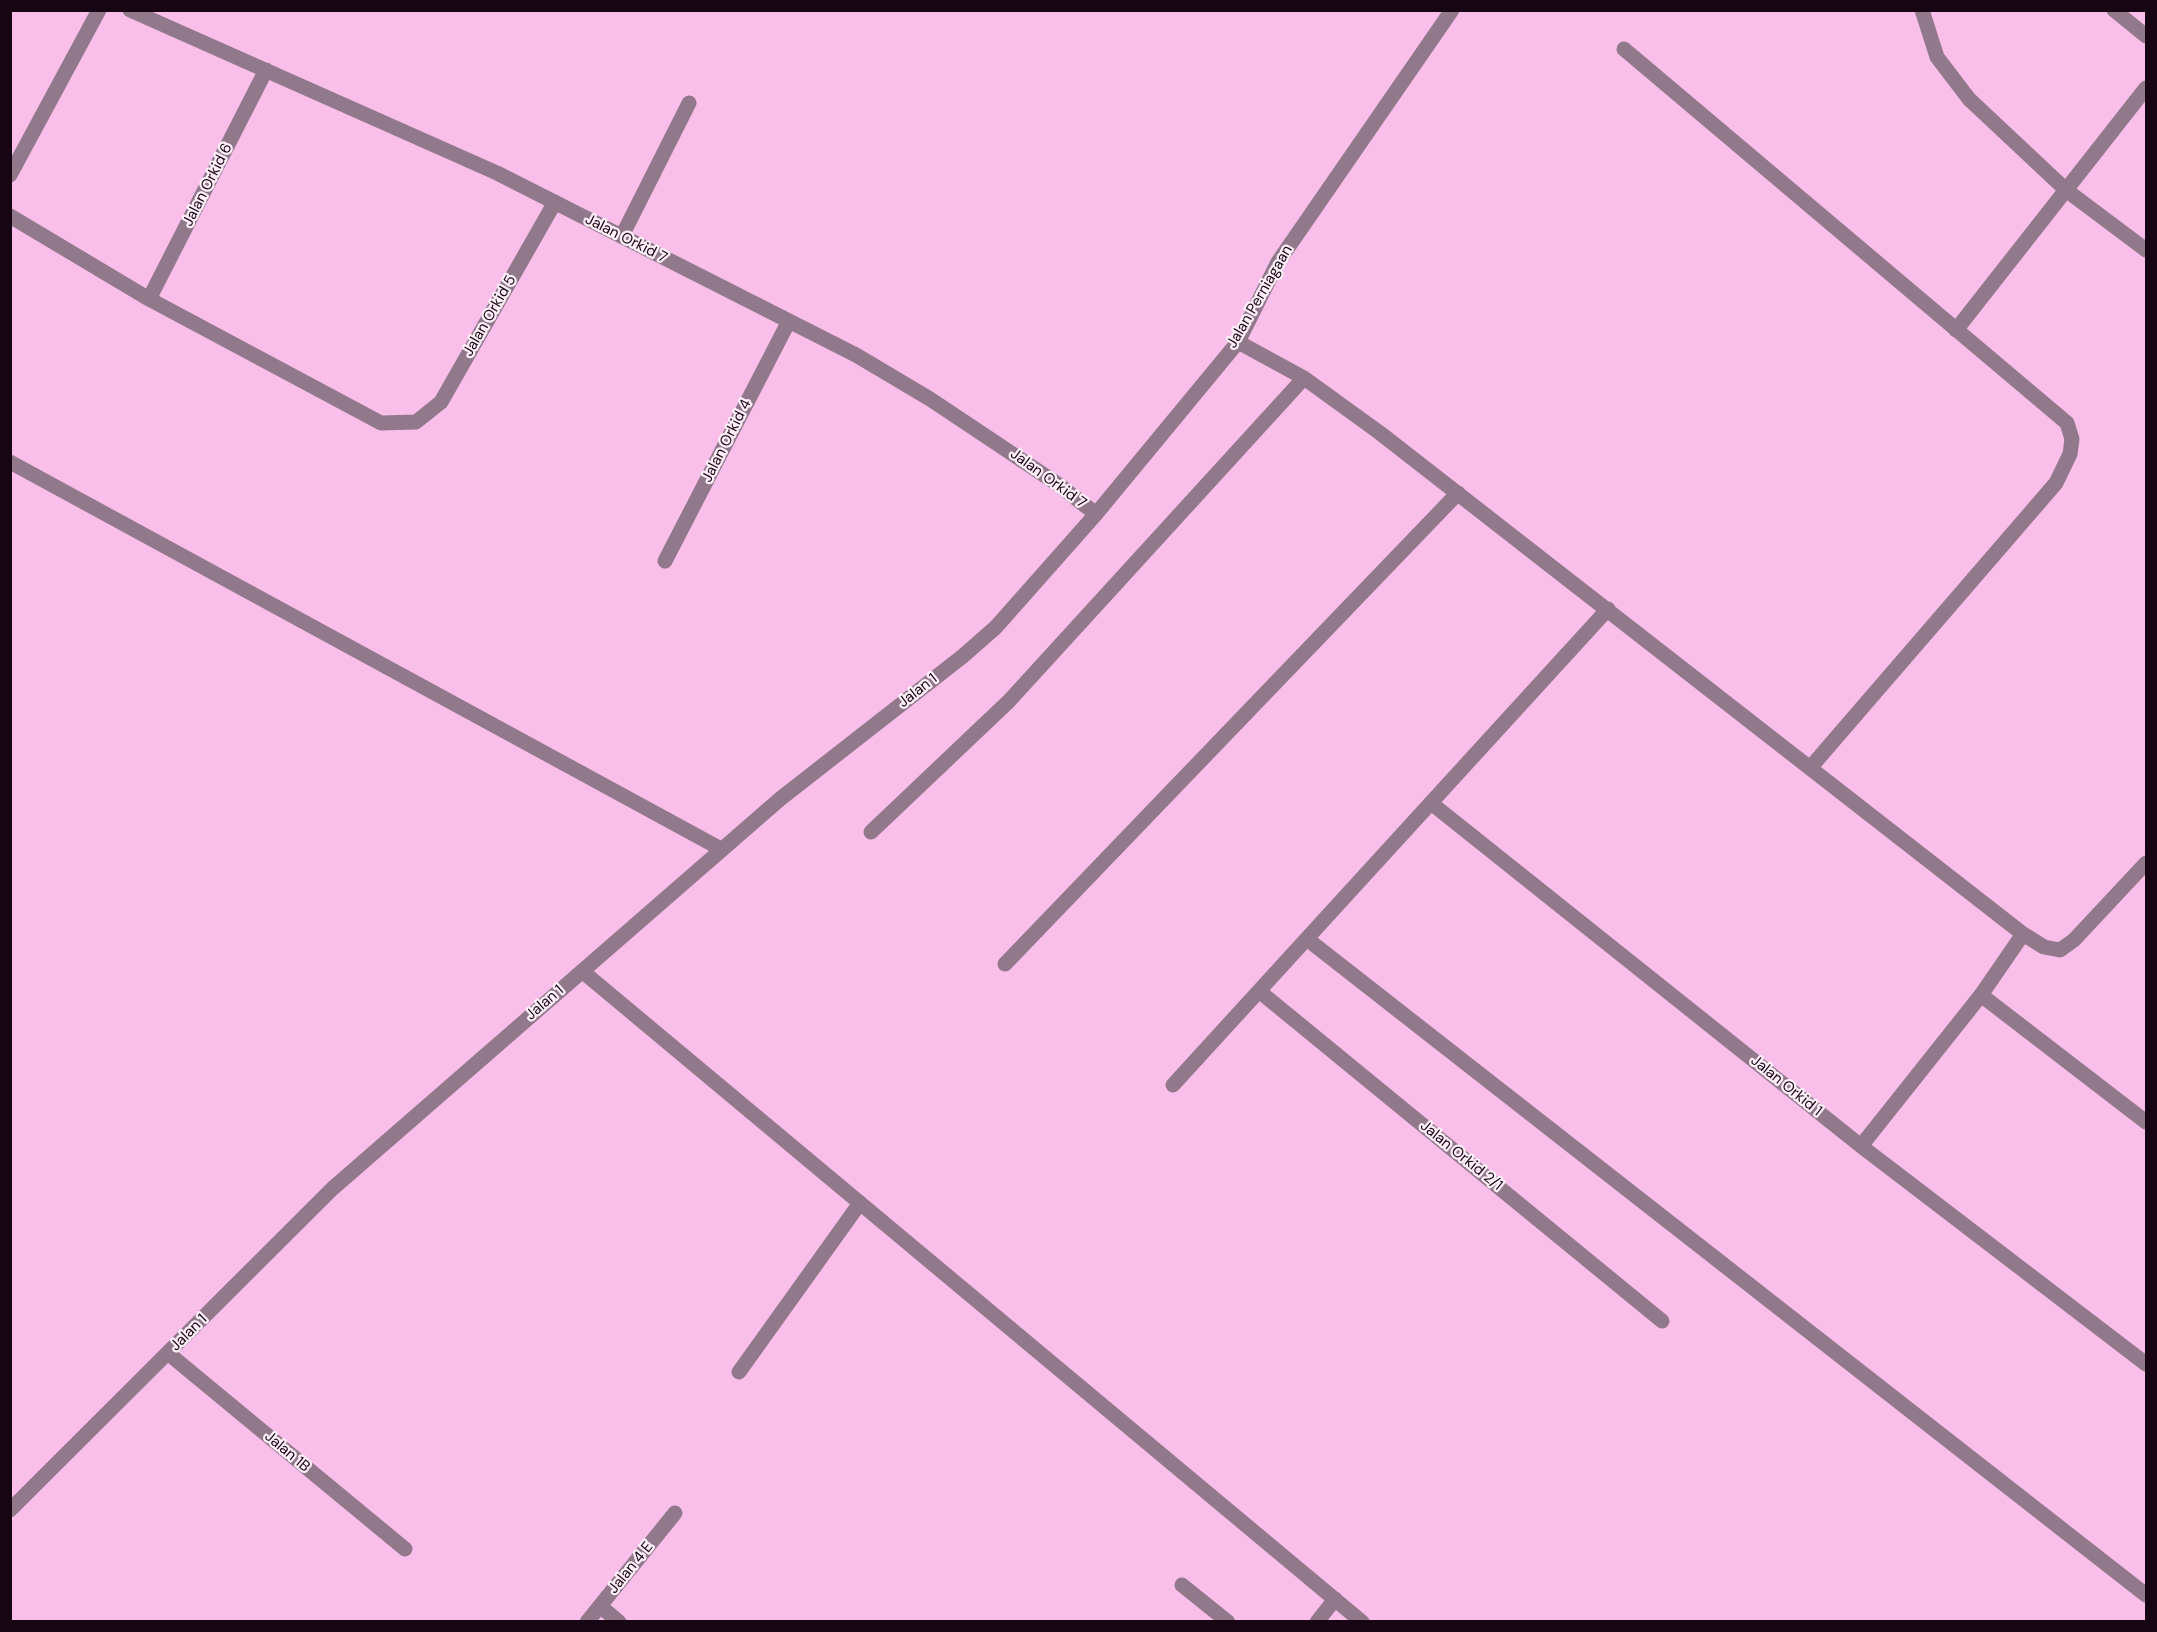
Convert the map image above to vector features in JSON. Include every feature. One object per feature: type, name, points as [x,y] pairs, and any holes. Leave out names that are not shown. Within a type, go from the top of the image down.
[{"type":"street","points":[[10,175],[99,10]]},
{"type":"street","name":"Jalan Orkid 7","points":[[130,10],[497,173],[856,355],[930,399],[1059,484],[1096,514]]},
{"type":"street","name":"Jalan Perniagaan","points":[[1096,514],[1238,342],[1278,262],[1452,10]]},
{"type":"street","points":[[1922,10],[1937,57],[1970,99],[2066,190],[2146,250]]},
{"type":"street","points":[[2114,10],[2145,32]]},
{"type":"street","points":[[1624,49],[2067,423],[2072,439],[2070,454],[2056,483],[1810,768]]},
{"type":"street","name":"Jalan Orkid 6","points":[[149,299],[266,70]]},
{"type":"street","points":[[1956,330],[2146,87]]},
{"type":"street","points":[[622,236],[690,104]]},
{"type":"street","name":"Jalan Orkid 5","points":[[149,299],[381,423],[416,422],[441,402],[555,202]]},
{"type":"street","points":[[10,216],[149,299]]},
{"type":"street","name":"Jalan Orkid 4","points":[[665,561],[789,321]]},
{"type":"street","points":[[1238,342],[1304,378],[1458,493],[2023,934],[2044,947],[2060,950],[2074,940],[2146,863]]},
{"type":"street","points":[[871,832],[1009,701],[1304,378]]},
{"type":"street","points":[[10,462],[721,849]]},
{"type":"street","points":[[1005,964],[1458,493]]},
{"type":"street","name":"Jalan 1","points":[[10,1510],[332,1189],[780,799],[963,656],[996,627],[1096,514]]},
{"type":"street","points":[[1173,1085],[1608,609]]},
{"type":"street","name":"Jalan Orkid 1","points":[[1431,803],[1861,1146],[2146,1364]]},
{"type":"street","points":[[1861,1146],[1981,995],[2023,934]]},
{"type":"street","points":[[1306,939],[2146,1595]]},
{"type":"street","points":[[582,971],[1362,1622]]},
{"type":"street","name":"Jalan Orkid 2/1","points":[[1259,991],[1662,1321]]},
{"type":"street","points":[[1981,995],[2146,1122]]},
{"type":"street","points":[[739,1372],[860,1203]]},
{"type":"street","name":"Jalan 1B","points":[[169,1354],[405,1549]]},
{"type":"street","name":"Jalan 4 E","points":[[587,1622],[675,1513]]},
{"type":"street","points":[[1182,1585],[1228,1622]]},
{"type":"street","points":[[1317,1622],[1335,1599]]},
{"type":"street","points":[[600,1605],[619,1622]]}]
